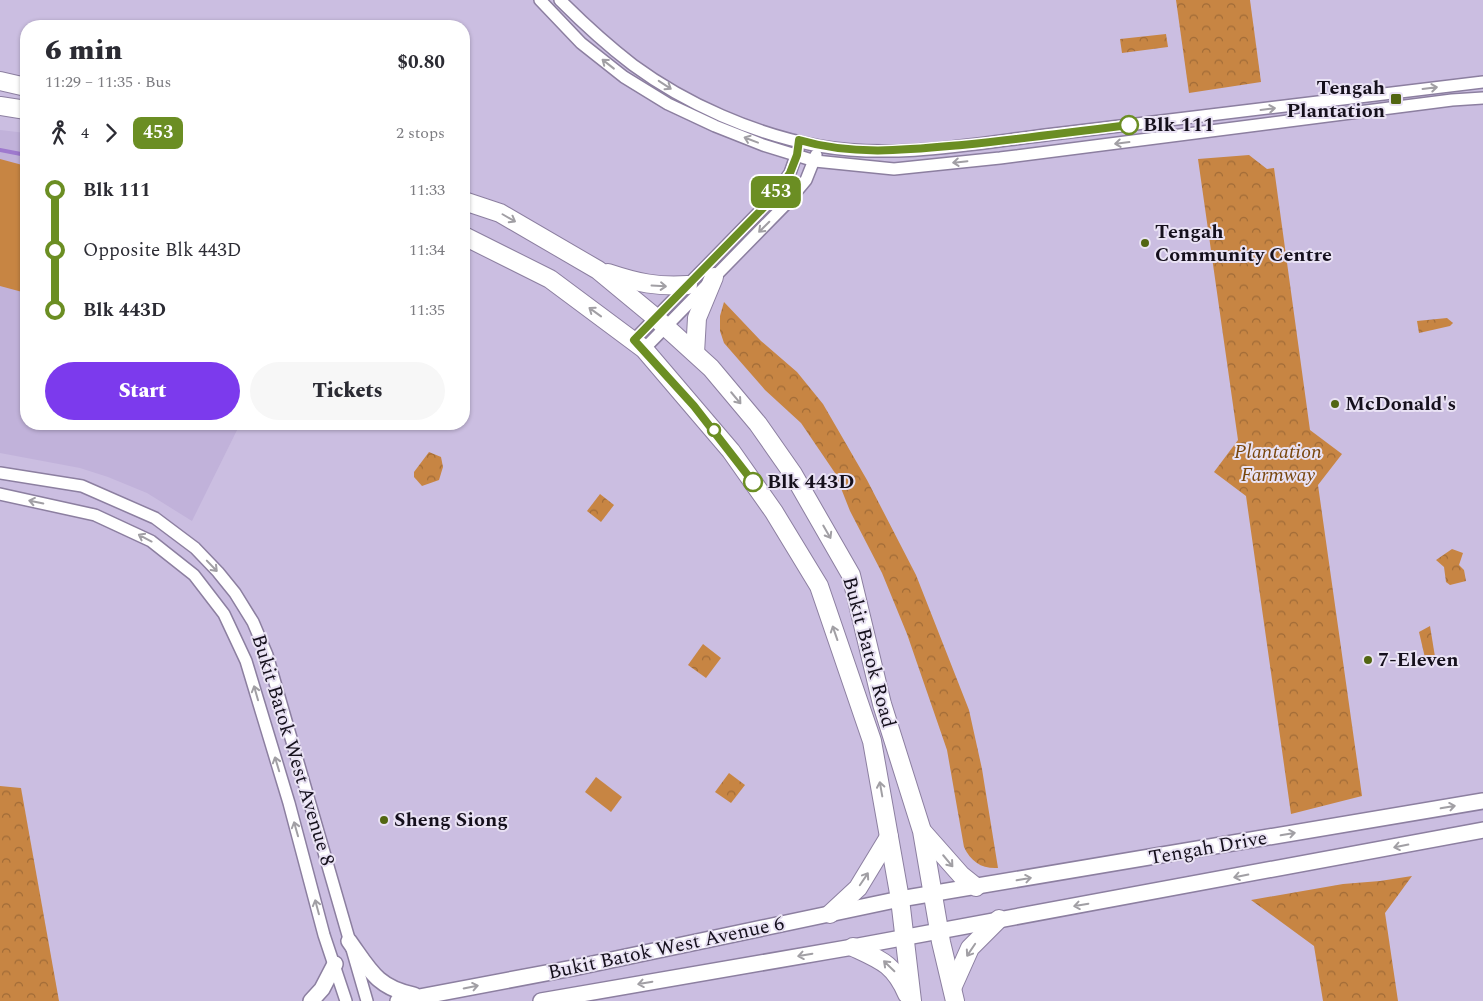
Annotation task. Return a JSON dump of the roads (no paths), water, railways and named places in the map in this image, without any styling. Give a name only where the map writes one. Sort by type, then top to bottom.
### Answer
[{"type":"main road","points":[[0,81],[20,86]]},
{"type":"main road","points":[[0,106],[20,109]]},
{"type":"main road","name":"Bukit Batok Road","points":[[470,203],[500,213],[598,270],[660,322],[711,368],[758,424],[793,474],[851,575],[882,704],[922,831],[939,930],[954,994]]},
{"type":"main road","name":"Bukit Batok Road","points":[[470,239],[550,279],[639,344],[731,451],[774,512],[819,586],[872,741],[900,899],[912,1001]]},
{"type":"main road","points":[[598,270],[640,284],[659,286],[688,285]]},
{"type":"main road","points":[[695,353],[697,318],[714,277]]},
{"type":"main road","points":[[922,831],[961,875],[976,887]]},
{"type":"main road","points":[[830,914],[858,888],[889,837]]},
{"type":"main road","points":[[954,994],[970,948],[999,920]]},
{"type":"main road","points":[[853,947],[884,960],[901,980],[912,1001]]},
{"type":"street","points":[[540,0],[581,43],[624,78],[668,104],[715,126],[815,161],[894,169],[1000,158],[1452,100],[1483,98]]},
{"type":"street","points":[[560,0],[593,32],[634,65],[676,92],[720,114],[767,132],[818,146],[881,152],[996,142],[1483,82]]},
{"type":"street","points":[[660,322],[688,285],[770,201],[790,173],[797,155],[799,140]]},
{"type":"street","points":[[996,142],[994,152],[1000,158]]},
{"type":"street","points":[[639,344],[660,322],[714,277],[786,204],[806,180],[815,161],[818,146]]},
{"type":"street","name":"Bukit Batok West Avenue 8","points":[[0,473],[82,486],[155,518],[195,548],[235,593],[253,622],[267,655],[367,1001]]},
{"type":"street","name":"Bukit Batok West Avenue 8","points":[[1,495],[95,515],[151,541],[194,575],[224,614],[246,661],[346,1001]]},
{"type":"street","name":"Tengah Drive","points":[[933,893],[1483,801]]},
{"type":"street","name":"Tengah Drive","points":[[939,930],[1483,830]]},
{"type":"street","name":"Bukit Batok West Avenue 6","points":[[398,1001],[578,967],[933,893]]},
{"type":"street","name":"Bukit Batok West Avenue 6","points":[[542,1001],[853,947],[939,930]]},
{"type":"street","points":[[349,941],[369,970],[382,983],[398,992],[423,996]]},
{"type":"street","points":[[311,1001],[322,989],[334,964]]},
{"type":"waterway","points":[[0,150],[20,154]]},
{"type":"place","name":"Tengah Plantation","points":[[1396,99]]},
{"type":"place","name":"Blk 111","points":[[1129,125]]},
{"type":"place","name":"Tengah Community Centre","points":[[1145,243]]},
{"type":"place","name":"McDonald's","points":[[1335,404]]},
{"type":"place","name":"Blk 443D","points":[[753,482]]},
{"type":"place","name":"7-Eleven","points":[[1368,660]]},
{"type":"place","name":"Sheng Siong","points":[[384,820]]},
{"type":"park label","name":"Plantation Farmway","points":[[1278,464]]}]
